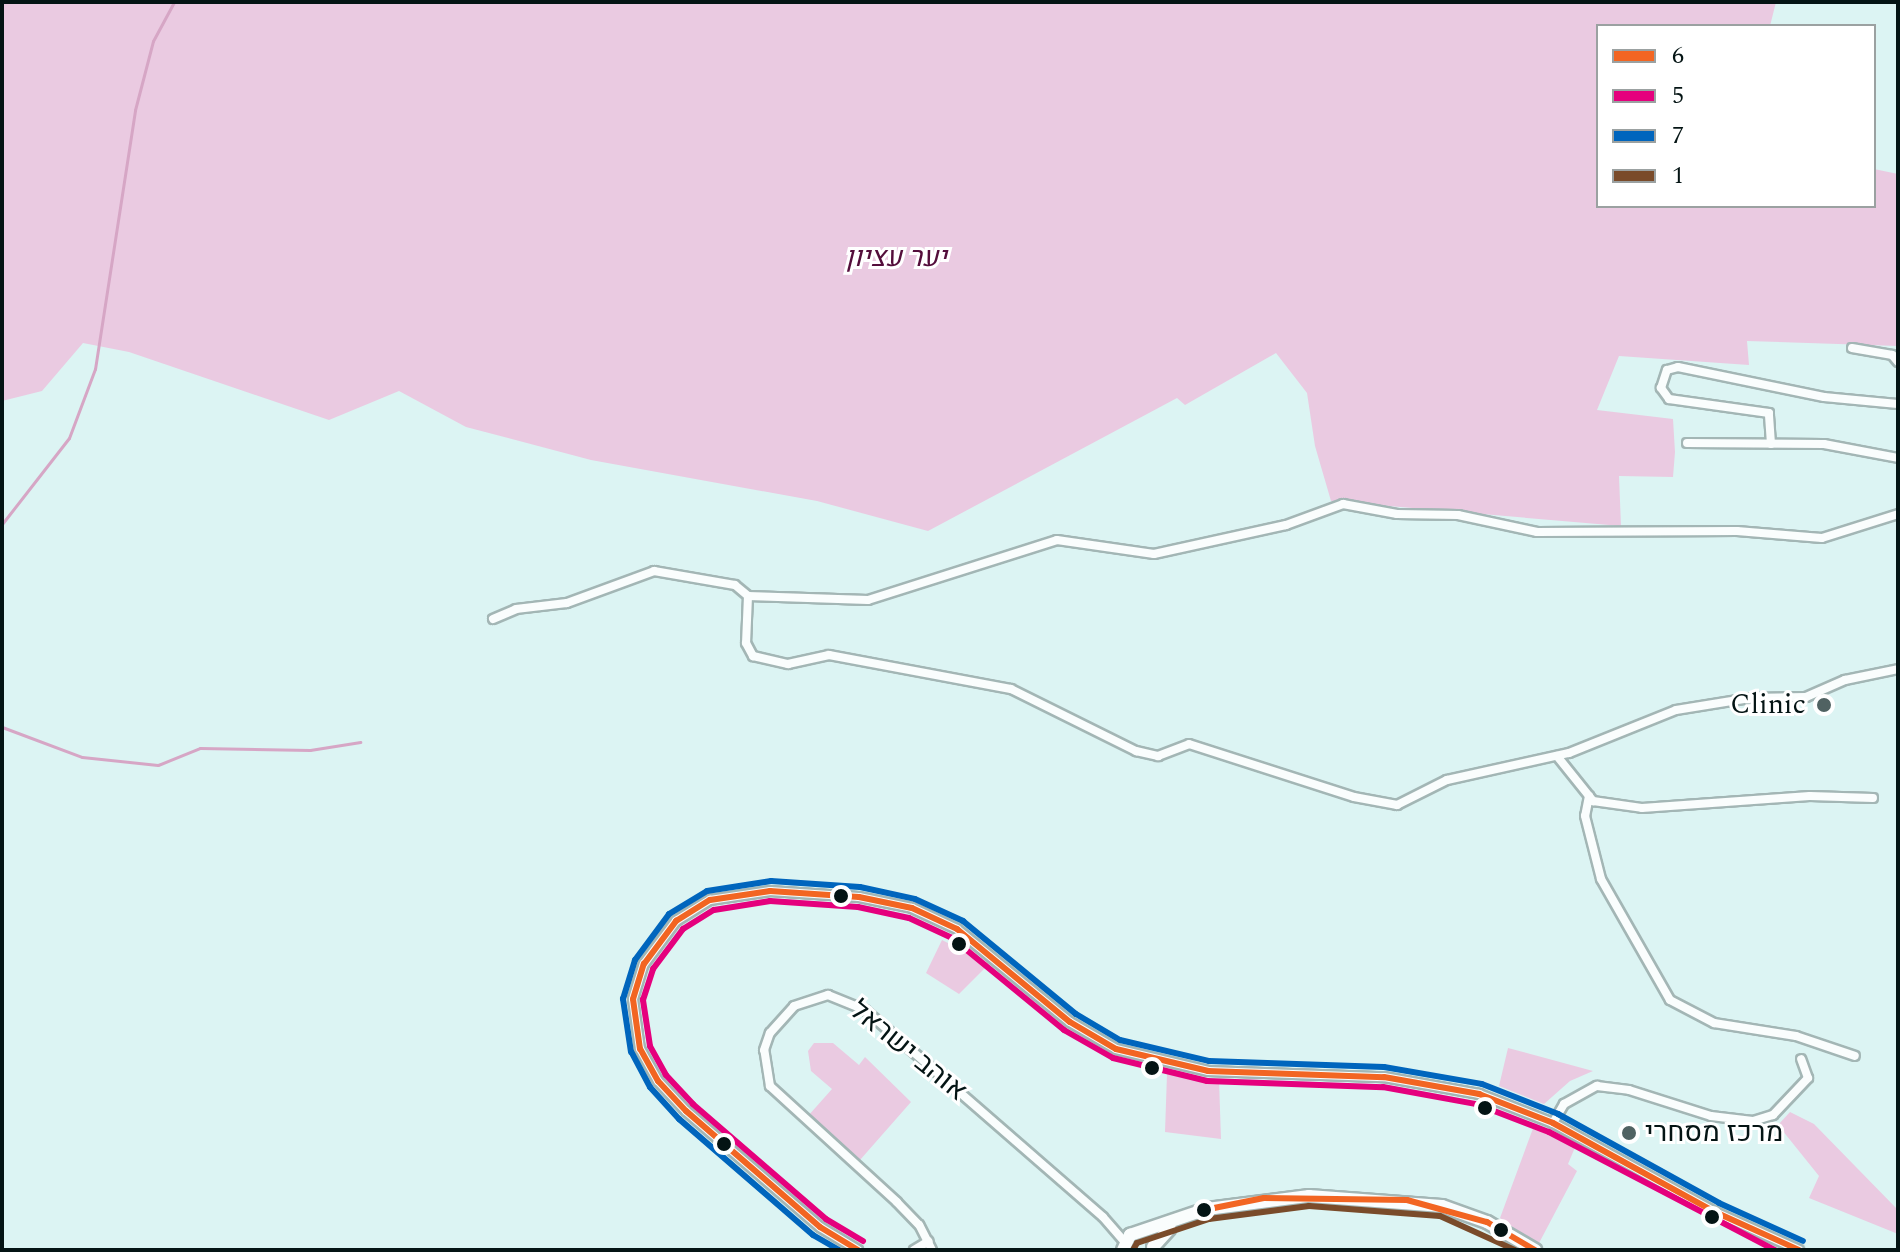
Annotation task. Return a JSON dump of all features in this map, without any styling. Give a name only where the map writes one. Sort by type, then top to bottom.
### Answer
[{"type":"street","points":[[1852,348],[1892,355],[1898,362]]},
{"type":"street","points":[[1771,444],[1769,413],[1669,399],[1661,388],[1667,370],[1678,367],[1824,397],[1898,404]]},
{"type":"street","points":[[1687,443],[1824,444],[1898,458]]},
{"type":"street","points":[[493,619],[516,609],[567,603],[654,571],[735,585],[748,596],[868,600],[1057,540],[1154,554],[1286,525],[1343,504],[1397,514],[1458,515],[1537,532],[1737,531],[1822,538],[1898,514]]},
{"type":"street","points":[[748,596],[746,643],[753,656],[788,664],[829,655],[1011,689],[1136,751],[1158,756],[1189,744],[1354,797],[1397,805],[1447,780],[1557,756],[1676,710],[1750,698],[1806,697],[1845,680],[1898,669]]},
{"type":"street","points":[[1557,756],[1589,796],[1642,808],[1810,796],[1873,798]]},
{"type":"street","points":[[1589,796],[1585,816],[1601,879],[1670,1000],[1714,1023],[1796,1036],[1855,1056]]},
{"type":"street","points":[[858,1250],[820,1227],[686,1111],[658,1081],[640,1049],[633,999],[644,964],[676,921],[710,900],[770,891],[900,904],[957,929],[1070,1022],[1136,1057],[1208,1071],[1420,1082],[1505,1102],[1553,1123],[1715,1212],[1799,1250]]},
{"type":"street","name":"אוהב ישראל","points":[[930,1245],[897,1202],[770,1086],[764,1050],[770,1033],[794,1006],[828,995],[865,1010],[1103,1217],[1128,1243]]},
{"type":"street","points":[[1553,1123],[1564,1104],[1581,1092],[1613,1086],[1711,1116],[1753,1121],[1773,1115],[1808,1078],[1801,1059]]},
{"type":"street","points":[[1128,1243],[1183,1219],[1264,1198],[1407,1200],[1487,1222],[1535,1250]]},
{"type":"street","points":[[1128,1243],[1153,1249],[1183,1219]]},
{"type":"street","points":[[914,1250],[930,1245]]},
{"type":"green space","name":"יער עציון","points":[[2,2],[1776,2],[1770,24],[1596,24],[1596,208],[1876,208],[1876,169],[1898,174],[1898,346],[1747,341],[1749,365],[1619,356],[1597,410],[1673,419],[1675,452],[1673,477],[1619,476],[1621,526],[1331,501],[1315,446],[1307,393],[1276,353],[1185,405],[1177,398],[928,531],[817,501],[591,460],[466,427],[399,391],[329,420],[129,352],[83,343],[42,391],[2,401]]},
{"type":"green space","points":[[942,940],[989,964],[959,994],[926,973]]},
{"type":"green space","points":[[814,1043],[833,1043],[859,1065],[865,1057],[911,1102],[860,1160],[808,1116],[832,1089],[811,1071],[808,1051]]},
{"type":"green space","points":[[1508,1048],[1593,1071],[1570,1081],[1544,1104],[1499,1086]]},
{"type":"green space","points":[[1167,1074],[1219,1080],[1221,1139],[1165,1132]]},
{"type":"green space","points":[[1790,1112],[1814,1124],[1898,1210],[1898,1234],[1809,1198],[1819,1176],[1778,1125]]},
{"type":"green space","points":[[1535,1123],[1576,1145],[1568,1164],[1577,1171],[1538,1245],[1500,1218]]},
{"type":"waterway","points":[[2,524],[69,438],[95,369],[135,110],[153,41],[174,2]]},
{"type":"waterway","points":[[2,727],[82,757],[158,765],[200,748],[310,750],[360,742]]},
{"type":"transit line","name":"7","points":[[839,1250],[813,1235],[679,1119],[650,1087],[631,1052],[623,999],[635,960],[669,914],[707,891],[771,881],[860,887],[915,899],[963,921],[1076,1014],[1120,1040],[1209,1061],[1384,1067],[1482,1084],[1558,1114],[1719,1203],[1803,1241]]},
{"type":"transit line","name":"6","points":[[858,1250],[820,1227],[686,1111],[658,1081],[640,1049],[633,999],[644,964],[676,921],[710,900],[770,891],[859,897],[912,908],[957,929],[1070,1022],[1116,1049],[1208,1071],[1384,1077],[1479,1094],[1553,1123],[1715,1212],[1799,1250]]},
{"type":"transit line","name":"5","points":[[863,1241],[826,1219],[693,1104],[666,1075],[650,1046],[643,1000],[653,969],[683,929],[714,910],[770,901],[858,907],[909,918],[952,938],[1064,1030],[1113,1058],[1207,1081],[1383,1087],[1476,1104],[1549,1132],[1775,1250]]},
{"type":"transit line","name":"6","points":[[1204,1210],[1264,1198],[1407,1200],[1487,1222],[1535,1250]]},
{"type":"transit line","name":"1","points":[[1133,1250],[1137,1243],[1209,1219],[1309,1206],[1440,1216],[1515,1250]]},
{"type":"place","name":"Clinic","points":[[1824,705]]},
{"type":"place","name":"מרכז מסחרי","points":[[1629,1133]]}]
